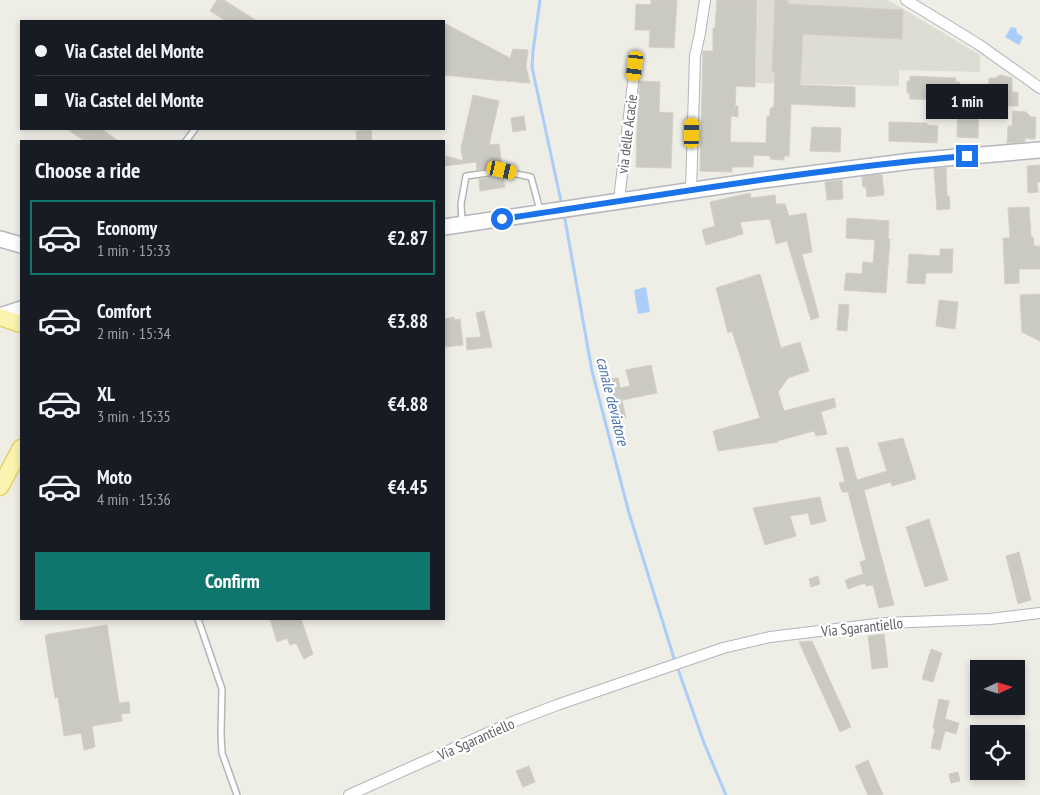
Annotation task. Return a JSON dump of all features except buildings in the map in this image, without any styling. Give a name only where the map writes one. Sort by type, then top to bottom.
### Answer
[{"type":"main road","points":[[445,227],[912,160],[1040,150]]},
{"type":"main road","points":[[0,239],[20,244]]},
{"type":"main road","points":[[0,317],[20,309]]},
{"type":"main road","points":[[0,317],[20,324]]},
{"type":"main road","points":[[0,487],[20,450]]},
{"type":"street","points":[[691,191],[695,56],[705,0]]},
{"type":"street","points":[[906,0],[978,44],[1040,88]]},
{"type":"street","name":"via delle Acacie","points":[[621,201],[620,191],[635,66]]},
{"type":"street","name":"Via Sgarantiello","points":[[349,795],[510,723],[661,668],[723,648],[770,637],[885,623],[990,619],[1040,613]]},
{"type":"lane","points":[[187,140],[195,130]]},
{"type":"lane","points":[[462,225],[460,204],[466,176],[502,170],[531,177],[556,211]]},
{"type":"lane","points":[[198,620],[222,689],[220,734],[222,753],[237,795]]},
{"type":"shaded area","points":[[758,0],[888,0],[980,55],[980,72],[899,70],[899,86],[756,83]]},
{"type":"water","points":[[1011,27],[1016,28],[1017,33],[1023,37],[1019,45],[1005,37]]},
{"type":"water","points":[[646,287],[650,312],[638,314],[634,290]]},
{"type":"waterway","name":"canale deviatore","points":[[540,0],[532,67],[562,206]]},
{"type":"waterway","name":"canale deviatore","points":[[564,214],[592,371],[629,513],[673,655],[704,743],[726,795]]},
{"type":"route","points":[[502,219],[762,180],[912,160],[967,156]]}]
